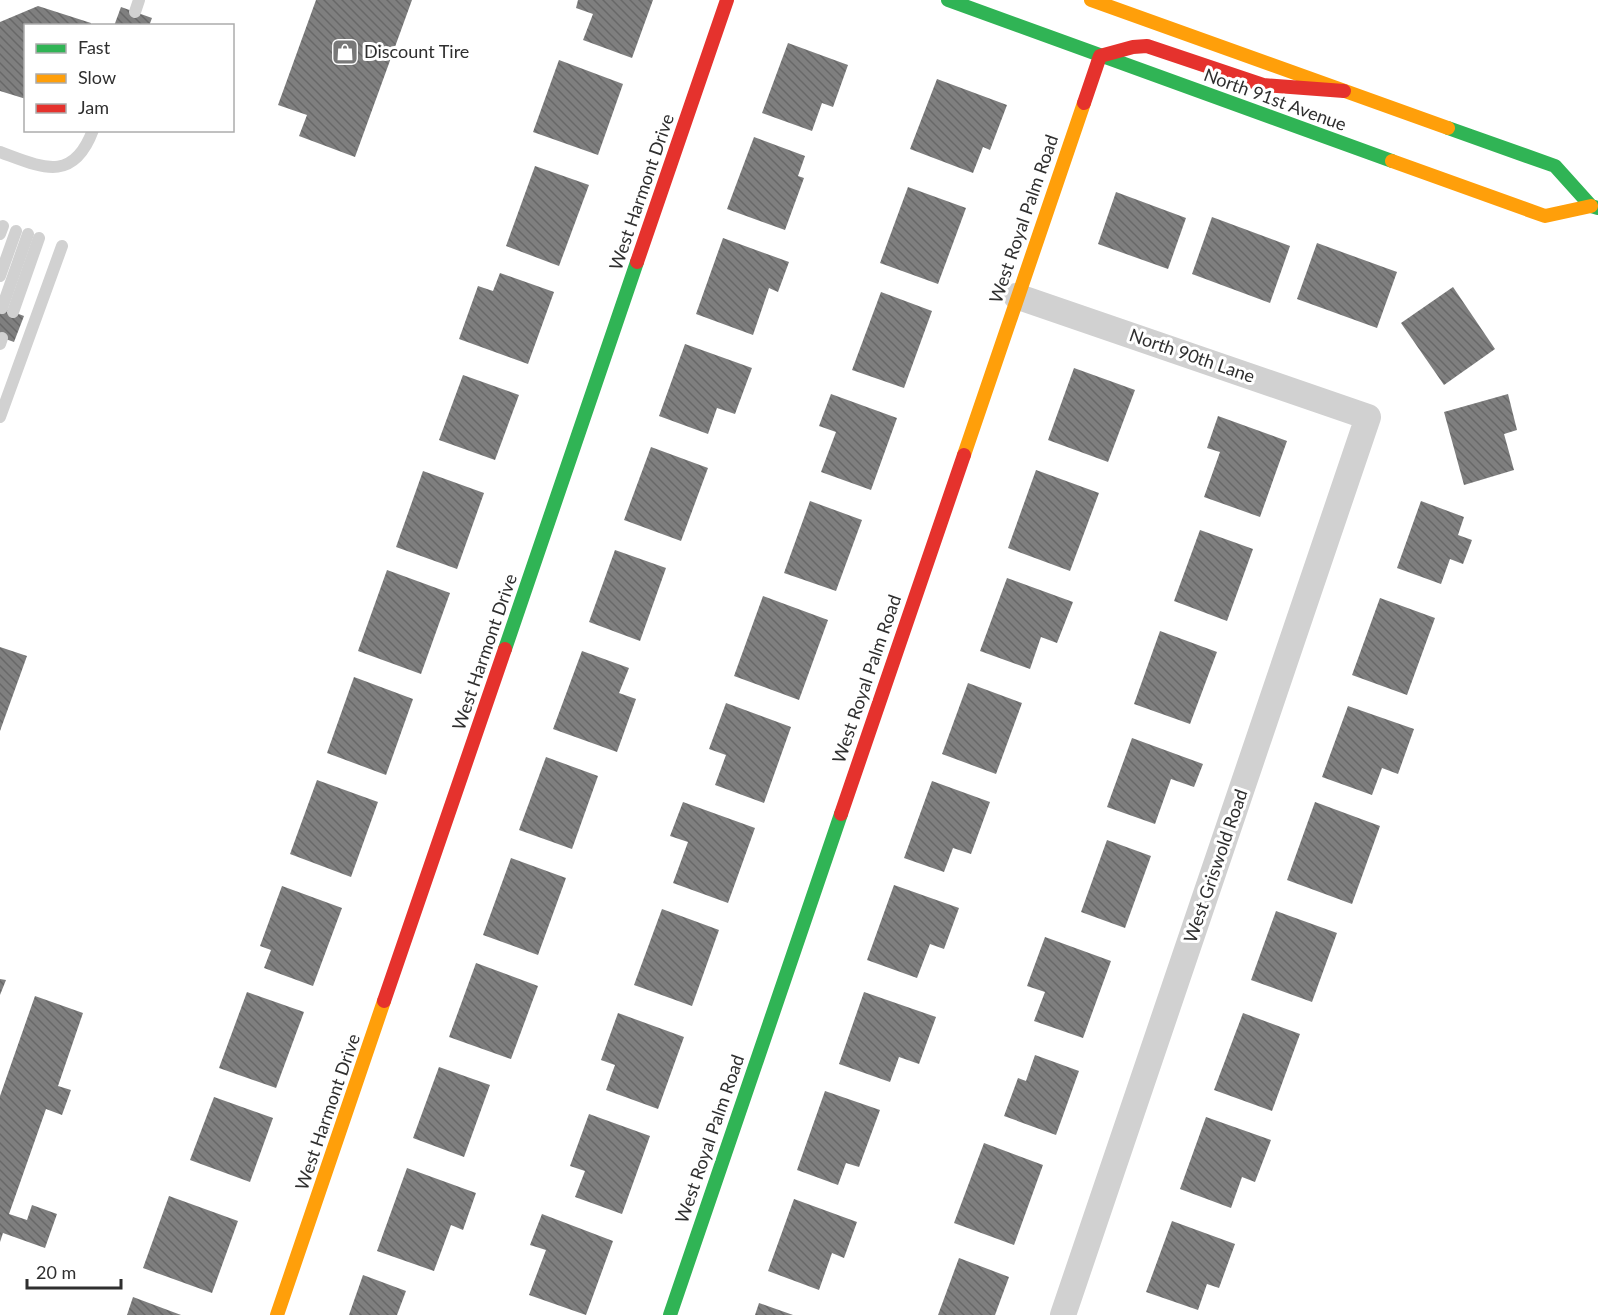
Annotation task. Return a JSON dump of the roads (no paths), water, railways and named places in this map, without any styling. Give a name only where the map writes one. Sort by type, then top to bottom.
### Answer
[{"type":"street","name":"West Harmont Drive","points":[[278,1315],[727,0]]},
{"type":"street","name":"North 91st Avenue","points":[[948,0],[1545,216],[1595,207]]},
{"type":"street","name":"North 91st Avenue","points":[[1091,0],[1555,166],[1595,207]]},
{"type":"street","points":[[1100,56],[1133,47],[1147,46],[1263,85],[1344,91]]},
{"type":"street","name":"West Royal Palm Road","points":[[670,1315],[1016,296],[1100,56]]},
{"type":"street","name":"North 90th Lane","points":[[1016,296],[1368,417]]},
{"type":"street","name":"West Griswold Road","points":[[1063,1315],[1368,417]]},
{"type":"lane","points":[[135,12],[139,0]]},
{"type":"lane","points":[[0,152],[42,167],[59,167],[76,159],[87,146],[92,132]]},
{"type":"lane","points":[[0,276],[28,234],[8,310]]},
{"type":"lane","points":[[0,417],[62,246]]},
{"type":"place","name":"Discount Tire","points":[[345,52]]}]
